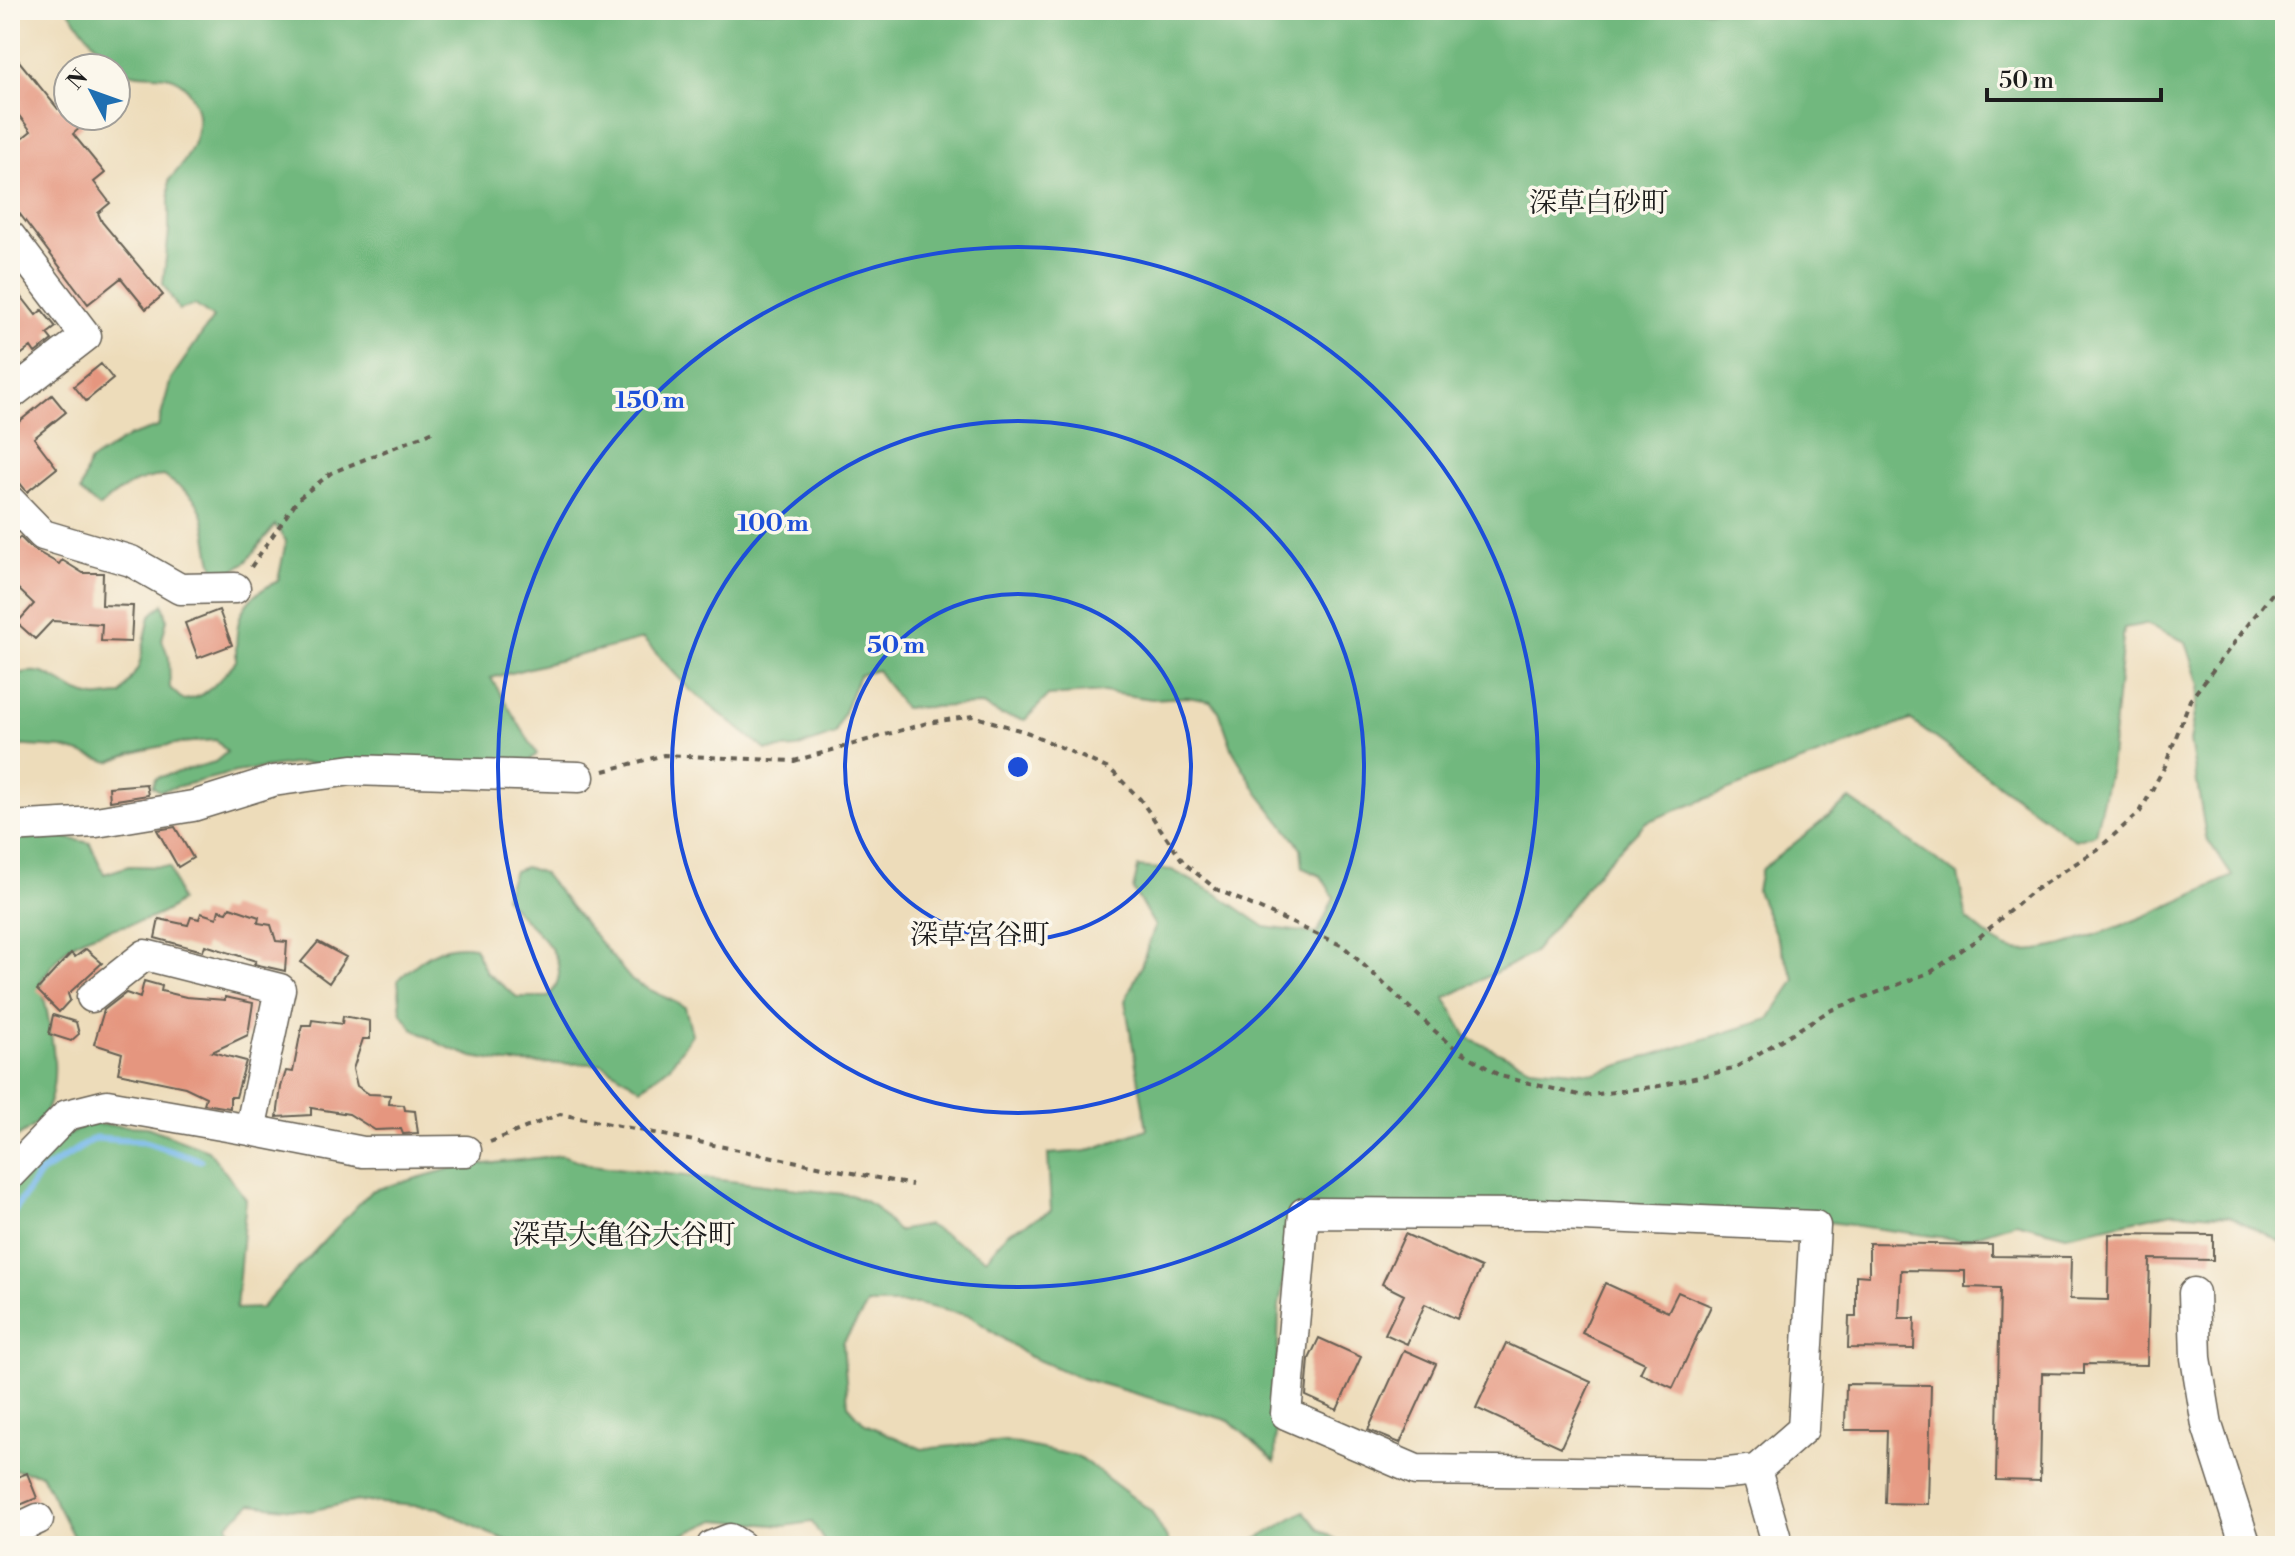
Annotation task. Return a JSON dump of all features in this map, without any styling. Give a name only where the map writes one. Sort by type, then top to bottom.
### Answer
[{"type":"street","points":[[10,236],[86,336],[10,395]]},
{"type":"street","points":[[10,501],[43,535],[131,561],[180,589],[235,588]]},
{"type":"street","points":[[10,827],[96,822],[193,806],[273,781],[352,770],[579,777]]},
{"type":"street","points":[[92,997],[145,955],[280,989],[250,1130]]},
{"type":"street","points":[[10,1174],[67,1115],[107,1105],[363,1152],[466,1151]]},
{"type":"street","points":[[1304,1213],[1537,1214],[1815,1226],[1803,1429],[1756,1470],[1719,1474],[1416,1470],[1286,1414],[1304,1213]]},
{"type":"street","points":[[2194,1293],[2196,1358],[2207,1425],[2246,1546]]},
{"type":"street","points":[[1756,1470],[1778,1546]]},
{"type":"street","points":[[10,1532],[38,1519]]},
{"type":"street","points":[[712,1546],[730,1539],[741,1546]]},
{"type":"path","points":[[235,588],[298,499],[331,473],[434,431]]},
{"type":"path","points":[[579,777],[664,755],[794,761],[927,723],[973,716],[1029,733],[1111,770],[1140,799],[1184,863],[1216,889],[1343,946],[1448,1043],[1500,1076],[1583,1096],[1659,1086],[1733,1069],[1829,1011],[1931,972],[1976,940],[2030,893],[2098,849],[2140,812],[2165,766],[2190,700],[2285,577]]},
{"type":"path","points":[[466,1151],[560,1114],[912,1185]]},
{"type":"green space","points":[[68,10],[2285,10],[2285,1244],[2230,1216],[2173,1212],[2066,1235],[2016,1222],[1962,1240],[1821,1221],[1296,1209],[1279,1306],[1275,1462],[1230,1421],[1081,1378],[1028,1356],[970,1316],[917,1304],[868,1304],[843,1343],[848,1405],[865,1424],[922,1449],[1005,1441],[1079,1457],[1151,1511],[1171,1546],[827,1546],[812,1522],[785,1526],[716,1520],[658,1546],[523,1546],[485,1532],[439,1508],[358,1501],[309,1511],[251,1504],[228,1524],[235,1546],[78,1546],[41,1474],[10,1469],[10,1191],[55,1142],[88,1124],[147,1127],[208,1150],[246,1199],[236,1309],[261,1308],[371,1191],[453,1168],[562,1155],[591,1165],[851,1195],[873,1205],[897,1231],[928,1225],[986,1259],[1007,1233],[1051,1211],[1048,1154],[1087,1151],[1147,1129],[1125,1001],[1155,926],[1133,890],[1138,867],[1172,870],[1217,894],[1265,927],[1317,934],[1334,897],[1321,876],[1303,868],[1301,848],[1258,793],[1233,751],[1219,711],[1210,701],[1187,697],[1152,699],[1104,692],[1048,696],[1025,720],[1001,715],[982,705],[904,708],[877,670],[859,675],[835,734],[796,748],[766,750],[689,689],[643,639],[491,678],[537,754],[516,773],[300,763],[236,772],[160,791],[152,786],[156,778],[215,762],[227,752],[216,740],[203,741],[148,749],[110,762],[63,748],[10,745],[10,677],[36,672],[55,678],[82,694],[98,697],[121,695],[139,666],[150,616],[163,604],[167,619],[162,640],[169,658],[170,688],[183,700],[207,692],[236,661],[239,622],[247,603],[278,581],[286,541],[275,525],[247,561],[219,580],[211,560],[204,519],[195,500],[164,476],[129,486],[99,507],[80,492],[89,462],[130,436],[158,427],[171,379],[213,318],[195,305],[179,310],[163,284],[169,231],[169,180],[185,160],[196,138],[198,115],[195,103],[187,89],[176,79],[132,73],[132,52],[102,52]],"holes":[[[2146,624],[2186,642],[2200,685],[2190,741],[2206,837],[2232,876],[2120,926],[2054,947],[2027,951],[2007,948],[1967,919],[1958,875],[1850,799],[1761,870],[1757,891],[1795,980],[1769,1019],[1595,1073],[1530,1067],[1467,1037],[1445,998],[1532,954],[1602,867],[1646,822],[1910,720],[2075,840],[2095,834],[2110,768],[2124,628]]]},
{"type":"green space","points":[[42,833],[90,843],[104,874],[129,866],[170,867],[180,901],[145,920],[80,940],[49,969],[41,981],[51,1033],[53,1088],[41,1119],[10,1142],[10,834]]},
{"type":"green space","points":[[525,867],[543,873],[632,981],[685,1007],[692,1034],[670,1066],[641,1088],[602,1064],[507,1063],[473,1057],[413,1029],[401,1012],[398,980],[433,953],[452,947],[474,947],[486,972],[517,997],[548,997],[557,982],[559,969],[555,955],[504,896],[514,871]]},
{"type":"green space","points":[[1304,1511],[1319,1529],[1347,1546],[1245,1546]]},
{"type":"building","points":[[10,50],[52,102],[52,132],[75,132],[73,134],[105,173],[94,182],[110,203],[98,213],[102,222],[163,295],[146,309],[121,278],[88,304],[10,201],[10,148],[31,131],[10,104]]},
{"type":"building","points":[[10,282],[36,315],[42,310],[56,327],[47,334],[52,340],[35,353],[31,347],[10,363]]},
{"type":"building","points":[[101,364],[113,379],[86,401],[74,386]]},
{"type":"building","points":[[52,395],[66,412],[34,438],[57,468],[27,492],[10,471],[10,429]]},
{"type":"building","points":[[20,537],[31,548],[59,564],[62,560],[83,573],[103,573],[102,605],[133,606],[131,642],[101,641],[102,624],[52,621],[35,639],[17,623],[34,604],[10,581],[10,548]]},
{"type":"building","points":[[219,610],[232,645],[198,658],[185,623]]},
{"type":"building","points":[[146,784],[148,795],[110,801],[109,787]]},
{"type":"building","points":[[175,827],[193,858],[178,867],[157,830]]},
{"type":"building","points":[[230,907],[259,917],[258,923],[271,925],[276,941],[287,942],[285,971],[254,964],[256,961],[205,945],[203,951],[155,938],[159,919],[188,925],[191,917],[199,919],[201,913],[217,918],[219,910],[227,912]]},
{"type":"building","points":[[318,942],[346,957],[329,983],[301,962]]},
{"type":"building","points":[[86,949],[102,963],[68,994],[70,1000],[59,1012],[37,990],[71,953],[75,957]]},
{"type":"building","points":[[144,981],[162,986],[161,991],[186,997],[225,1000],[225,997],[253,1003],[248,1035],[212,1052],[246,1061],[236,1097],[230,1097],[230,1108],[204,1104],[206,1097],[185,1087],[118,1073],[122,1053],[94,1044],[104,1010],[126,993],[140,998]]},
{"type":"building","points":[[53,1015],[76,1022],[79,1034],[71,1041],[49,1034]]},
{"type":"building","points":[[343,1016],[370,1021],[370,1039],[363,1039],[353,1069],[357,1086],[369,1094],[390,1095],[389,1104],[404,1105],[405,1110],[415,1111],[418,1133],[403,1134],[401,1129],[375,1130],[349,1114],[311,1108],[311,1115],[277,1117],[281,1087],[286,1071],[293,1072],[302,1025],[311,1025],[312,1020],[342,1024]]},
{"type":"building","points":[[1405,1234],[1481,1268],[1457,1319],[1425,1304],[1407,1344],[1385,1334],[1404,1295],[1382,1284]]},
{"type":"building","points":[[2109,1234],[2213,1235],[2213,1260],[2150,1259],[2147,1365],[2084,1364],[2084,1374],[2042,1373],[2040,1481],[1996,1480],[2000,1288],[1965,1287],[1965,1271],[1901,1270],[1899,1318],[1915,1318],[1914,1349],[1848,1348],[1849,1317],[1856,1317],[1856,1275],[1869,1276],[1869,1243],[1992,1245],[1992,1256],[2071,1257],[2070,1299],[2108,1300]]},
{"type":"building","points":[[1605,1283],[1668,1312],[1678,1292],[1711,1306],[1673,1388],[1640,1373],[1645,1363],[1582,1333]]},
{"type":"building","points":[[1319,1338],[1361,1357],[1337,1410],[1306,1396],[1309,1359]]},
{"type":"building","points":[[1506,1343],[1591,1382],[1561,1447],[1476,1408]]},
{"type":"building","points":[[1404,1350],[1436,1364],[1400,1443],[1368,1430]]},
{"type":"building","points":[[1846,1384],[1931,1385],[1928,1504],[1885,1503],[1887,1430],[1845,1430]]},
{"type":"building","points":[[27,1473],[37,1498],[20,1505],[17,1498],[10,1502],[10,1480]]},
{"type":"waterway","points":[[10,1217],[40,1173],[95,1138],[142,1141],[200,1160]]},
{"type":"district","name":"深草白砂町","points":[[1599,202]]},
{"type":"district","name":"深草宮谷町","points":[[980,934]]},
{"type":"district","name":"深草大亀谷大谷町","points":[[624,1234]]}]
